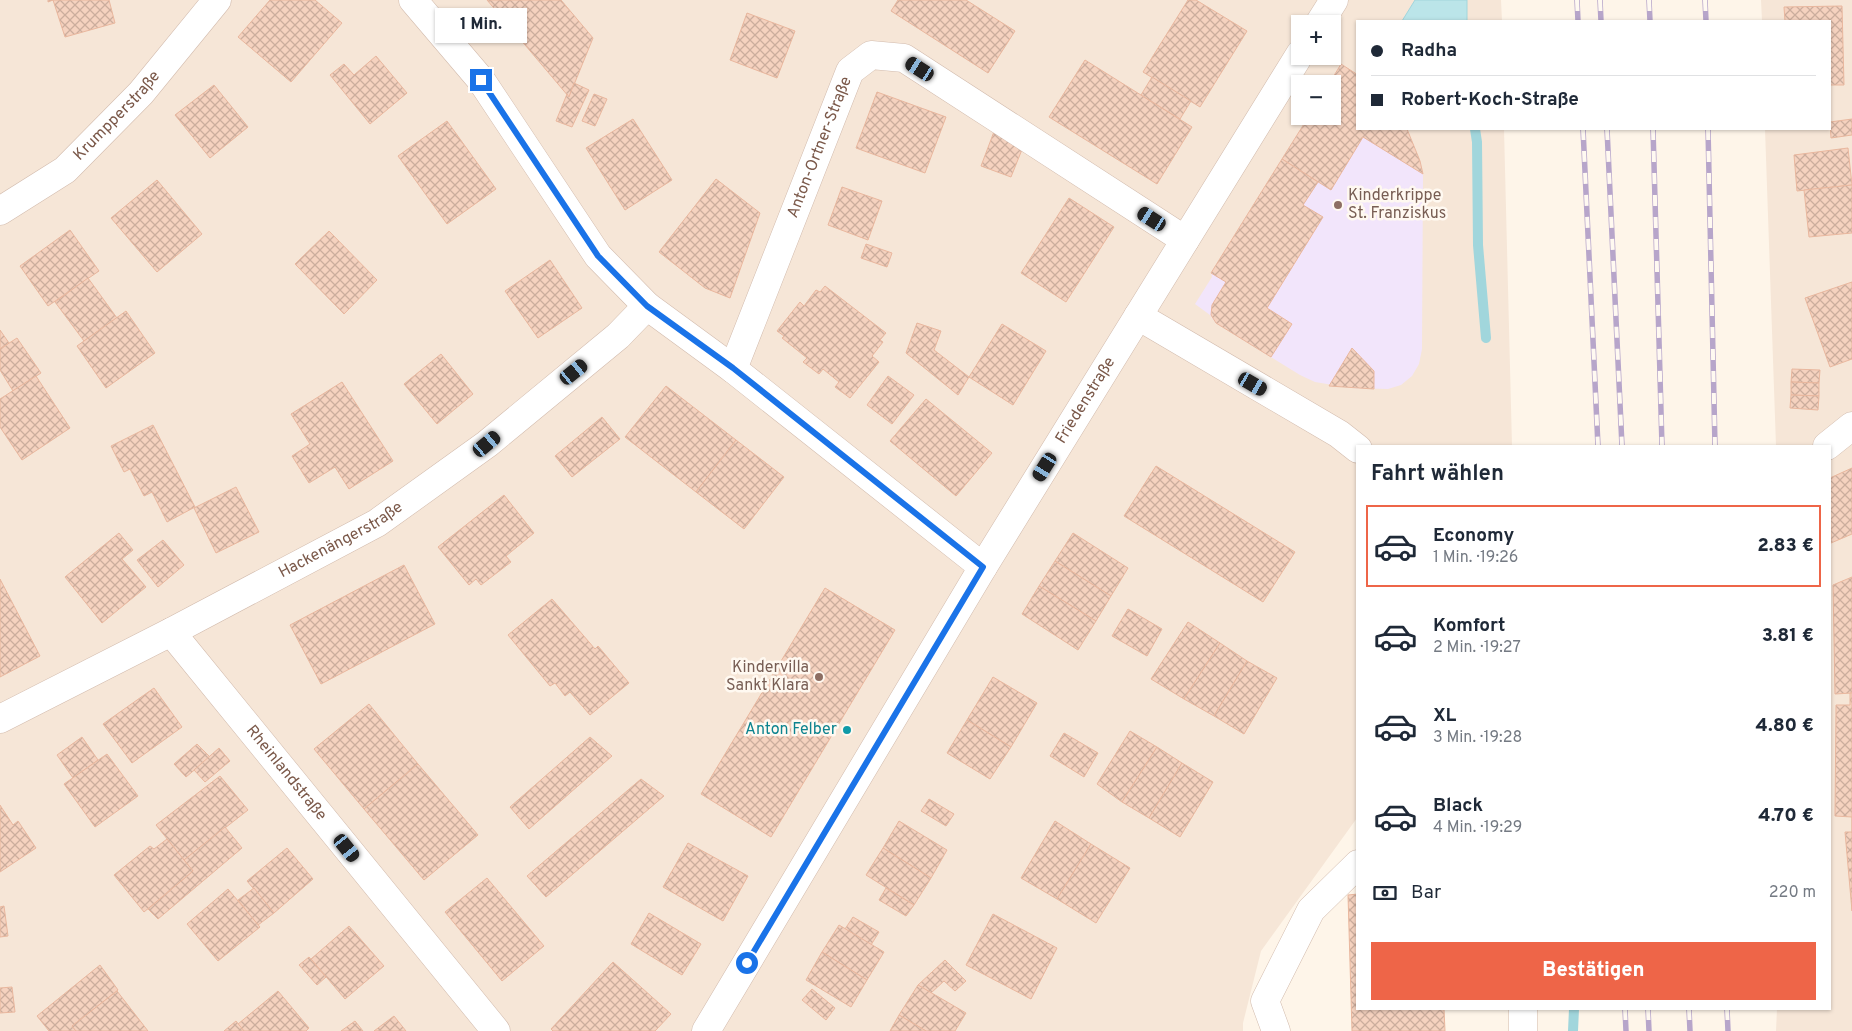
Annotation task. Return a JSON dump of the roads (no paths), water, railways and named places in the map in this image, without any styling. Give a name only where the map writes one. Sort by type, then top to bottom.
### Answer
[{"type":"street","name":"Krumpperstraße","points":[[0,211],[65,170],[141,93],[218,0]]},
{"type":"street","points":[[413,0],[481,80],[598,256],[647,306],[733,368],[983,567]]},
{"type":"street","name":"Anton-Ortner-Straße","points":[[733,368],[850,71],[871,55],[904,58],[1185,240]]},
{"type":"street","name":"Friedenstraße","points":[[706,1031],[983,567],[1293,65]]},
{"type":"street","name":"Hackenängerstraße","points":[[0,719],[171,632],[377,523],[487,444],[618,336],[647,306]]},
{"type":"street","points":[[1138,316],[1338,434],[1356,448]]},
{"type":"street","points":[[1828,445],[1852,426]]},
{"type":"street","name":"Rheinlandstraße","points":[[171,632],[496,1031]]},
{"type":"street","points":[[1276,1031],[1265,1001],[1311,910],[1356,866]]},
{"type":"street","points":[[1523,1010],[1523,1031]]},
{"type":"water","points":[[1415,0],[1467,0],[1467,20],[1403,20]]},
{"type":"waterway","points":[[1475,130],[1477,142],[1478,245],[1486,338]]},
{"type":"waterway","points":[[1573,1031],[1574,1010]]},
{"type":"railway","points":[[1577,0],[1578,20]]},
{"type":"railway","points":[[1600,0],[1601,20]]},
{"type":"railway","points":[[1649,0],[1650,20]]},
{"type":"railway","points":[[1705,0],[1706,20]]},
{"type":"railway","points":[[1583,130],[1598,445]]},
{"type":"railway","points":[[1607,130],[1622,445]]},
{"type":"railway","points":[[1653,130],[1662,445]]},
{"type":"railway","points":[[1708,130],[1715,445]]},
{"type":"railway","points":[[1625,1010],[1626,1031]]},
{"type":"railway","points":[[1648,1010],[1649,1031]]},
{"type":"railway","points":[[1689,1010],[1690,1031]]},
{"type":"railway","points":[[1727,1010],[1728,1031]]},
{"type":"place","name":"Kinderkrippe St. Franziskus","points":[[1338,205]]},
{"type":"place","name":"Kindervilla Sankt Klara","points":[[819,677]]},
{"type":"place","name":"Anton Felber","points":[[847,730]]}]
